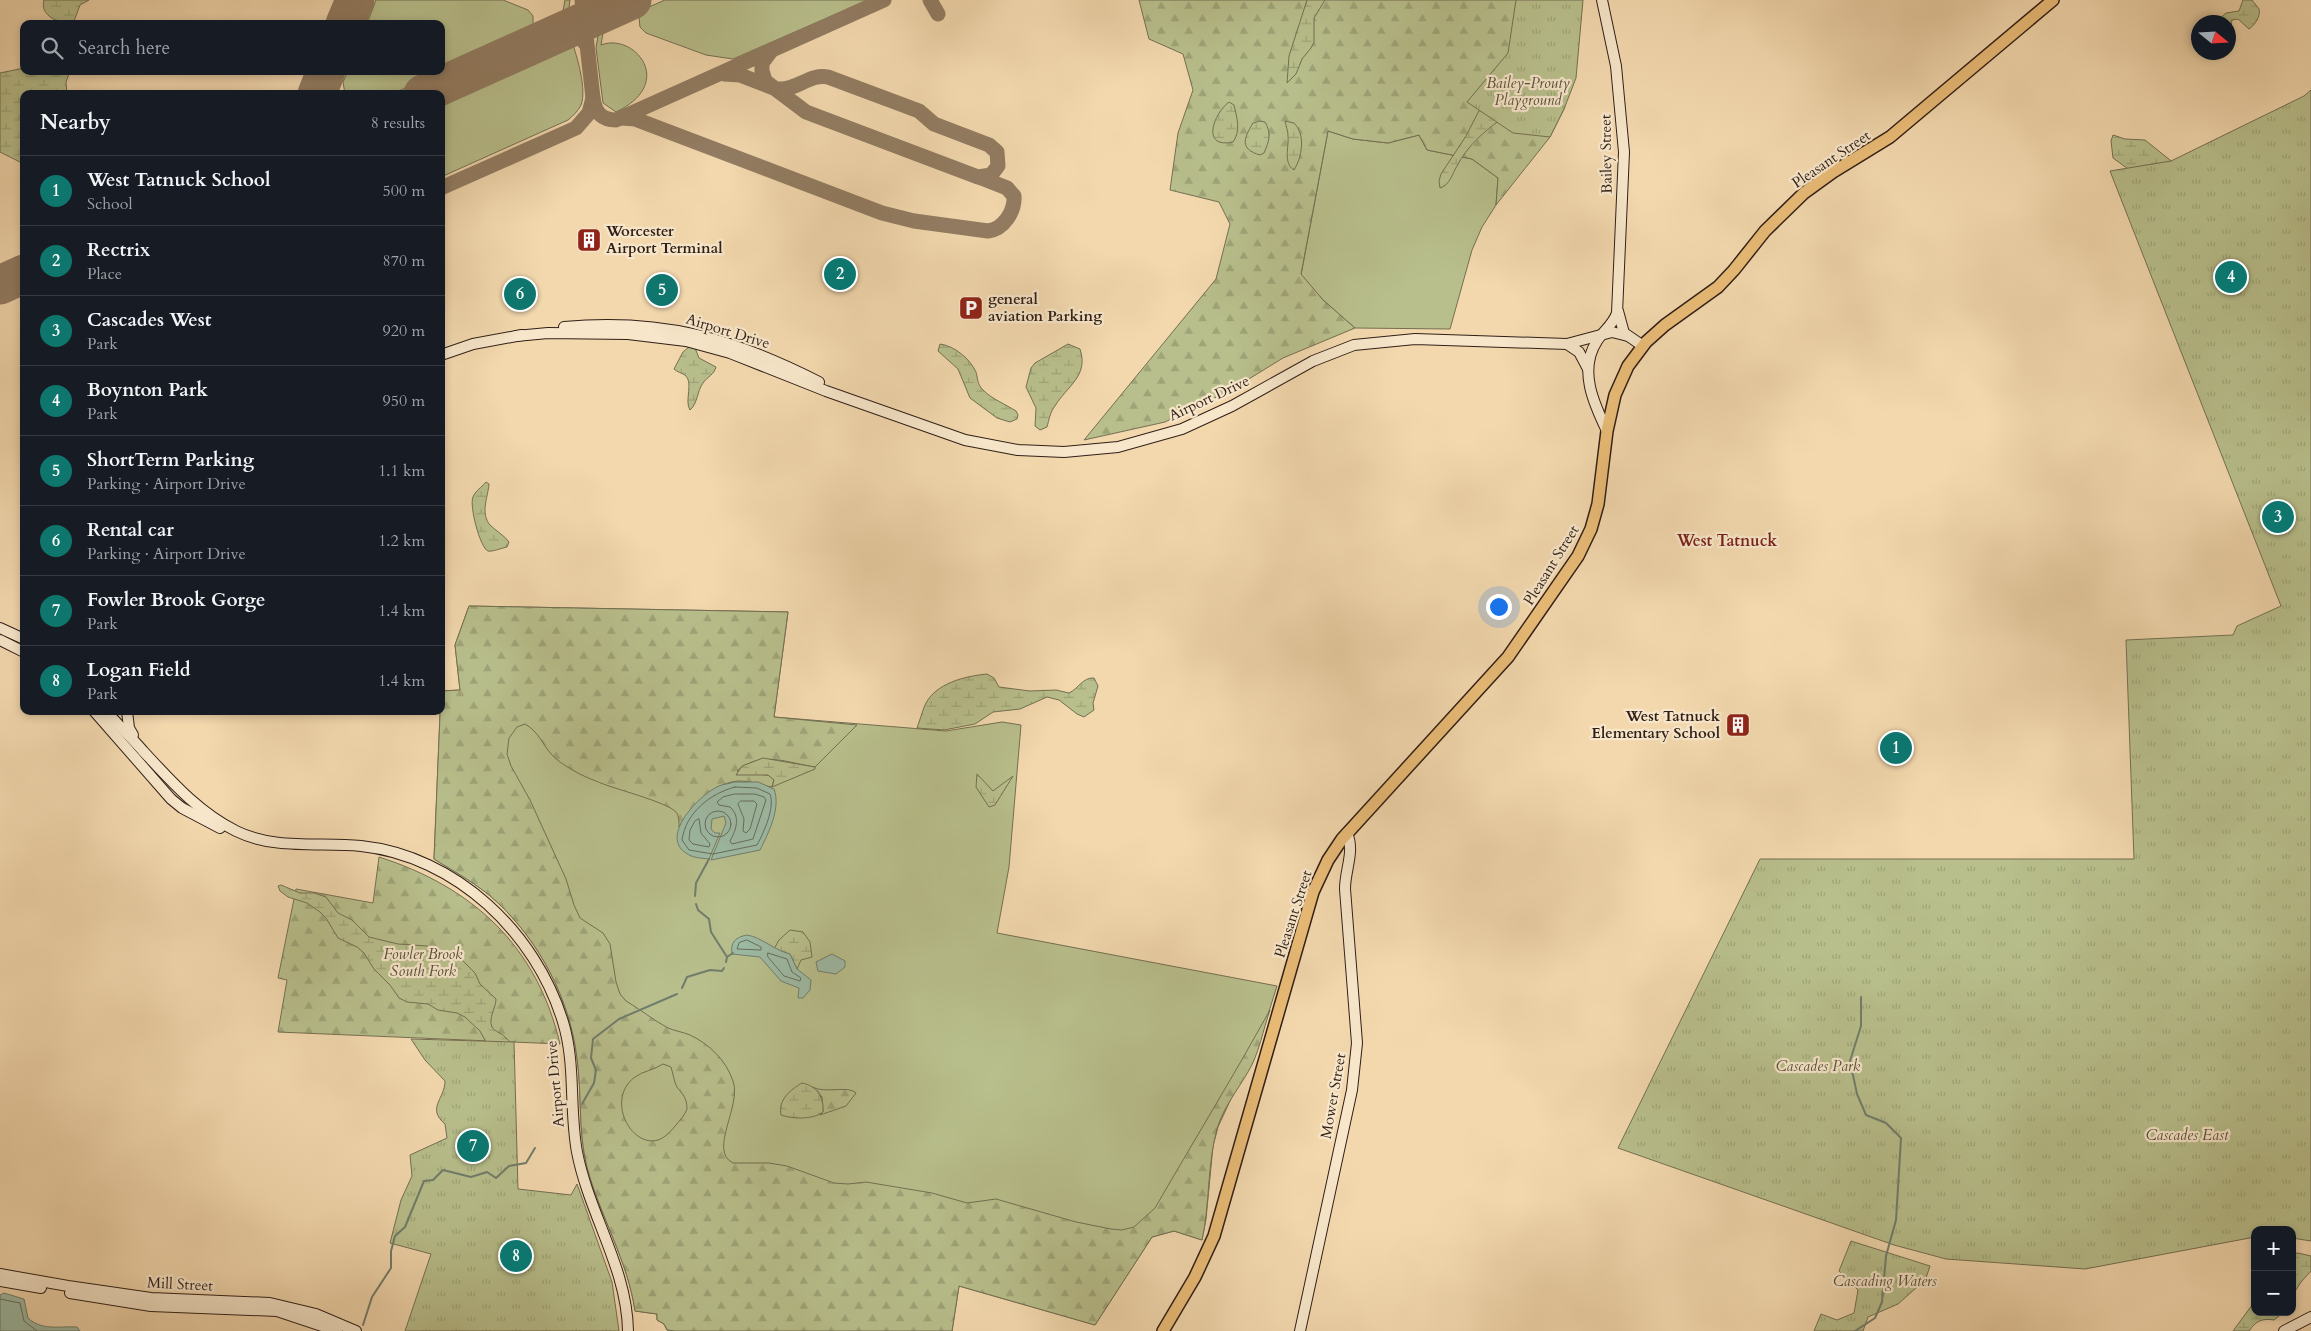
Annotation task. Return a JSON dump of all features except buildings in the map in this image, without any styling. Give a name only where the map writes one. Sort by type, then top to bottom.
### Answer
[{"type":"main road","name":"Bailey Street","points":[[1602,0],[1614,51],[1624,149],[1618,310],[1622,328],[1628,336]]},
{"type":"main road","name":"Pleasant Street","points":[[1163,1331],[1195,1277],[1214,1236],[1313,892],[1328,860],[1348,833],[1508,657],[1578,556],[1591,528],[1598,504],[1612,405],[1624,374],[1643,346],[1660,329],[1718,287],[1766,231],[1804,193],[1833,172],[1890,137],[2054,0]]},
{"type":"main road","name":"Bailey Street","points":[[1603,334],[1613,322],[1618,310]]},
{"type":"main road","name":"Airport Drive","points":[[445,354],[482,342],[516,336],[586,333],[646,334],[730,352],[826,391],[941,432],[991,446],[1033,451],[1064,452],[1137,444],[1196,424],[1313,361],[1354,345],[1415,338],[1567,344],[1615,332],[1628,336]]},
{"type":"main road","points":[[1588,369],[1596,342],[1603,334]]},
{"type":"main road","points":[[1628,336],[1643,346]]},
{"type":"main road","points":[[1567,344],[1579,352],[1588,369],[1592,396],[1607,431]]},
{"type":"main road","points":[[1592,396],[1600,403],[1612,405]]},
{"type":"main road","points":[[0,628],[20,637]]},
{"type":"main road","points":[[0,640],[20,650]]},
{"type":"main road","name":"Airport Drive","points":[[105,715],[171,799],[182,808],[209,823],[270,841],[377,848],[411,859],[445,875],[479,897],[507,922],[542,972],[563,1022],[569,1046],[575,1135],[579,1161],[585,1184],[622,1286],[628,1317],[628,1331]]},
{"type":"main road","name":"Airport Drive","points":[[106,715],[193,803],[240,833]]},
{"type":"main road","name":"Airport Drive","points":[[127,715],[129,728],[146,754]]},
{"type":"main road","name":"Mower Street","points":[[1300,1331],[1352,1090],[1356,1058],[1345,889],[1352,848],[1348,833]]},
{"type":"main road","name":"Mill Street","points":[[0,1274],[151,1306],[277,1311],[337,1331]]},
{"type":"main road","name":"Mill Street","points":[[0,1281],[31,1282],[150,1298],[270,1303],[316,1314],[356,1331]]},
{"type":"main road","points":[[2284,1331],[2311,1317]]},
{"type":"green space","points":[[44,0],[89,0],[80,5],[74,20],[55,20],[48,15],[43,6]]},
{"type":"green space","points":[[376,0],[503,0],[528,10],[533,16],[533,25],[563,11],[565,0],[570,0],[568,15],[445,70],[445,20],[368,20]]},
{"type":"green space","points":[[665,0],[868,0],[733,59],[706,55],[646,33],[640,27],[639,17],[603,33],[601,45],[614,43],[626,46],[636,53],[644,63],[647,75],[644,87],[634,100],[616,112],[603,103],[596,48],[599,29]]},
{"type":"green space","points":[[1139,0],[1550,0],[1573,79],[1564,109],[1550,137],[1496,205],[1498,178],[1472,159],[1427,150],[1419,135],[1388,143],[1353,139],[1328,131],[1301,274],[1323,300],[1355,328],[1283,358],[1231,390],[1165,422],[1084,440],[1216,279],[1230,224],[1219,202],[1170,190],[1178,133],[1193,90],[1183,54],[1149,39]]},
{"type":"green space","points":[[1307,0],[1325,0],[1314,18],[1314,42],[1302,59],[1296,74],[1287,83],[1289,56]]},
{"type":"green space","name":"Bailey-Prouty Playground","points":[[1516,0],[1583,0],[1576,78],[1564,109],[1550,137],[1513,133],[1467,102],[1508,53]]},
{"type":"green space","points":[[2243,0],[2252,0],[2259,9],[2255,23],[2249,29],[2236,19],[2236,15],[2224,15],[2239,11]]},
{"type":"green space","points":[[572,42],[581,73],[583,91],[581,105],[574,115],[568,120],[445,175],[445,99]]},
{"type":"green space","points":[[20,69],[20,75],[69,75],[66,82],[67,90],[20,90],[20,162],[0,152],[0,73]]},
{"type":"green space","points":[[346,75],[434,75],[401,90],[344,90],[343,82]]},
{"type":"green space","points":[[2311,90],[2311,1241],[2296,1239],[2296,1226],[2251,1226],[2251,1238],[2085,1269],[1946,1259],[1894,1245],[1618,1148],[1760,859],[2134,859],[2126,640],[2233,635],[2237,626],[2281,606],[2110,171],[2171,161],[2304,96]]},
{"type":"green space","points":[[1485,99],[1500,120],[1481,135],[1470,147],[1448,182],[1440,188],[1441,174],[1466,136]]},
{"type":"green space","points":[[1229,102],[1234,105],[1238,124],[1237,133],[1233,142],[1223,143],[1216,140],[1213,135],[1213,129],[1219,114]]},
{"type":"green space","points":[[1285,121],[1294,123],[1300,134],[1301,153],[1294,170],[1288,159],[1288,134]]},
{"type":"green space","points":[[1265,122],[1269,134],[1264,153],[1260,155],[1249,150],[1245,142],[1247,133],[1253,123]]},
{"type":"green space","points":[[1328,131],[1353,139],[1388,143],[1419,135],[1427,150],[1472,159],[1498,178],[1496,205],[1482,227],[1472,250],[1450,329],[1355,328],[1323,300],[1301,275]]},
{"type":"green space","points":[[2113,135],[2125,139],[2145,140],[2175,164],[2131,171],[2113,158],[2111,141]]},
{"type":"green space","points":[[940,344],[951,347],[966,358],[976,372],[981,388],[990,396],[1016,411],[1017,419],[1010,422],[997,418],[970,398],[958,369],[938,351]]},
{"type":"green space","points":[[1068,344],[1080,349],[1082,366],[1075,380],[1053,408],[1047,427],[1040,430],[1035,426],[1036,408],[1026,387],[1031,368],[1035,363]]},
{"type":"green space","points":[[690,346],[695,348],[699,358],[716,367],[714,372],[701,386],[695,404],[690,410],[688,406],[688,378],[674,369],[683,352]]},
{"type":"green space","points":[[486,482],[489,484],[485,515],[490,525],[509,542],[507,547],[490,551],[485,548],[476,526],[472,501],[474,495]]},
{"type":"green space","points":[[469,606],[788,612],[774,717],[946,731],[1002,722],[1021,725],[1009,867],[997,933],[1277,986],[1253,1062],[1235,1090],[1218,1127],[1213,1146],[1206,1219],[1202,1240],[1174,1231],[1152,1237],[1095,1325],[959,1286],[952,1331],[675,1331],[667,1330],[664,1324],[657,1320],[657,1314],[635,1311],[620,1256],[587,1167],[582,1140],[577,1058],[568,1015],[560,994],[550,973],[527,935],[512,918],[483,890],[434,859],[440,715],[445,715],[445,691],[460,690],[455,645]]},
{"type":"green space","points":[[469,606],[788,612],[774,717],[857,725],[815,767],[765,759],[746,765],[737,771],[772,776],[774,780],[772,787],[738,781],[720,786],[696,804],[679,827],[677,814],[670,808],[650,799],[591,779],[567,767],[552,755],[537,734],[525,724],[517,727],[509,738],[507,754],[511,766],[530,800],[566,879],[580,918],[603,933],[610,944],[616,982],[620,994],[626,1001],[662,1025],[690,1035],[704,1043],[716,1054],[730,1073],[735,1091],[724,1138],[726,1157],[733,1163],[769,1163],[787,1166],[834,1183],[866,1182],[932,1193],[967,1203],[996,1199],[1076,1222],[1122,1230],[1134,1227],[1155,1208],[1270,1010],[1252,1065],[1227,1107],[1217,1129],[1202,1240],[1174,1231],[1152,1237],[1095,1325],[959,1286],[952,1331],[675,1331],[667,1330],[664,1324],[657,1320],[657,1314],[635,1311],[620,1256],[587,1167],[582,1140],[577,1058],[568,1015],[560,994],[550,973],[527,935],[512,918],[483,890],[434,859],[440,715],[445,715],[445,691],[460,690],[455,645]],"holes":[[[663,1064],[671,1067],[676,1085],[687,1105],[687,1109],[681,1119],[666,1136],[658,1140],[648,1140],[639,1137],[625,1120],[622,1109],[622,1097],[626,1086],[638,1075]]]},
{"type":"green space","points":[[987,674],[994,678],[999,687],[1030,691],[1056,690],[1069,693],[1087,679],[1094,678],[1098,686],[1093,703],[1094,710],[1084,717],[1059,700],[1047,697],[1020,709],[993,712],[975,724],[944,730],[917,728],[925,705],[936,691],[961,679]]},
{"type":"green space","points":[[763,758],[815,767],[815,769],[772,787],[774,780],[768,775],[736,775],[742,766]]},
{"type":"green space","points":[[977,774],[993,791],[1013,776],[995,805],[989,807],[976,787]]},
{"type":"green space","name":"Fowler Brook South Fork","points":[[379,857],[413,870],[444,885],[472,904],[496,925],[517,950],[535,978],[549,1009],[560,1044],[278,1032],[287,980],[278,978],[296,889],[373,903]]},
{"type":"green space","points":[[281,885],[300,893],[314,893],[326,897],[338,913],[352,920],[369,937],[398,944],[427,946],[440,953],[460,958],[475,973],[480,984],[496,999],[491,1024],[493,1028],[508,1040],[513,1048],[514,1060],[512,1070],[488,1046],[480,1031],[465,1017],[457,1013],[438,1010],[428,1004],[407,1002],[399,998],[390,985],[374,969],[364,953],[357,947],[338,938],[326,918],[320,912],[307,903],[288,897],[280,891],[278,886]]},
{"type":"green space","points":[[790,930],[803,932],[810,942],[812,957],[801,960],[797,969],[790,954],[774,949],[779,940]]},
{"type":"green space","points":[[411,1039],[514,1042],[518,1189],[571,1195],[577,1184],[612,1282],[619,1331],[405,1331],[431,1254],[390,1243],[401,1200],[412,1176],[410,1155],[447,1138],[445,1124],[437,1113],[445,1081],[425,1060]]},
{"type":"green space","points":[[802,1083],[816,1090],[821,1097],[823,1112],[819,1115],[802,1118],[781,1115],[783,1100],[789,1092]]},
{"type":"green space","points":[[812,1087],[824,1090],[848,1090],[856,1093],[846,1106],[820,1115],[823,1112],[822,1097]]},
{"type":"green space","name":"Cascading Waters","points":[[1851,1241],[1930,1266],[1925,1281],[1898,1304],[1868,1317],[1863,1331],[1814,1331],[1821,1314],[1837,1320],[1854,1313],[1858,1290],[1839,1271]]},
{"type":"green space","points":[[2296,1253],[2311,1256],[2311,1271],[2296,1290],[2296,1271]]},
{"type":"green space","points":[[2251,1306],[2251,1316],[2279,1316],[2274,1320],[2266,1319],[2260,1321],[2249,1331],[2233,1331]]},
{"type":"water","points":[[734,782],[758,782],[774,789],[776,796],[775,812],[760,850],[711,860],[726,823],[724,816],[712,819],[711,829],[715,833],[720,833],[709,859],[688,855],[679,846],[677,836],[685,816],[711,790]]},
{"type":"water","points":[[747,935],[790,954],[797,969],[811,980],[810,990],[803,998],[798,998],[799,988],[781,981],[760,957],[732,954],[733,943],[740,937]]},
{"type":"water","points":[[832,954],[845,961],[845,967],[836,974],[818,971],[816,962]]},
{"type":"water","points":[[4,1293],[24,1299],[28,1318],[39,1325],[77,1327],[80,1331],[0,1331],[0,1295]]},
{"type":"waterway","points":[[695,896],[696,883],[709,859]]},
{"type":"waterway","points":[[696,904],[698,910],[709,919],[711,932],[727,957]]},
{"type":"waterway","points":[[726,962],[727,957],[733,953]]},
{"type":"waterway","points":[[682,988],[687,977],[710,970],[722,971],[724,968]]},
{"type":"waterway","points":[[582,1104],[594,1083],[596,1070],[591,1058],[593,1039],[619,1019],[677,994]]},
{"type":"waterway","points":[[1855,1331],[1875,1318],[1882,1302],[1886,1256],[1896,1220],[1901,1138],[1886,1123],[1866,1115],[1857,1094],[1850,1061],[1861,1026],[1861,997]]},
{"type":"waterway","points":[[363,1325],[372,1297],[391,1268],[391,1251],[395,1236],[405,1227],[424,1181],[433,1180],[443,1170],[471,1177],[487,1172],[496,1178],[509,1166],[526,1163],[535,1148]]},
{"type":"taxiway","points":[[582,0],[593,98]]},
{"type":"taxiway","points":[[445,186],[576,128],[589,113],[593,98],[597,111],[603,117],[616,120],[884,0]]},
{"type":"taxiway","points":[[930,0],[938,14]]},
{"type":"taxiway","points":[[561,31],[577,34],[586,44]]},
{"type":"taxiway","points":[[771,51],[762,63],[765,81],[806,112],[978,177],[991,175],[998,166],[997,152],[989,145],[934,124],[919,111],[828,77],[815,77],[785,89],[778,89]]},
{"type":"taxiway","points":[[724,74],[740,75],[771,87]]},
{"type":"taxiway","points":[[622,118],[635,119],[882,213],[914,221],[988,231],[994,230],[1004,223],[1013,208],[1014,196],[1007,188],[979,177]]},
{"type":"taxiway","points":[[16,277],[20,278]]},
{"type":"runway","points":[[347,20],[355,0]]},
{"type":"runway","points":[[432,90],[632,0]]},
{"type":"runway","points":[[319,90],[324,75]]},
{"type":"runway","points":[[0,285],[20,276]]},
{"type":"place","name":"Worcester Airport Terminal","points":[[589,240]]},
{"type":"place","name":"Rectrix","points":[[840,274]]},
{"type":"place","name":"Boynton Park","points":[[2231,277]]},
{"type":"place","name":"ShortTerm Parking","points":[[662,290]]},
{"type":"place","name":"Rental car","points":[[520,294]]},
{"type":"place","name":"general aviation Parking","points":[[971,308]]},
{"type":"place","name":"Cascades West","points":[[2278,517]]},
{"type":"place","name":"West Tatnuck Elementary School","points":[[1738,725]]},
{"type":"place","name":"West Tatnuck School","points":[[1896,748]]},
{"type":"place","name":"Fowler Brook Gorge","points":[[473,1146]]},
{"type":"place","name":"Logan Field","points":[[516,1256]]},
{"type":"district","name":"West Tatnuck","points":[[1727,540]]},
{"type":"park label","name":"Cascades Park","points":[[1818,1066]]},
{"type":"park label","name":"Cascades East","points":[[2187,1135]]}]
